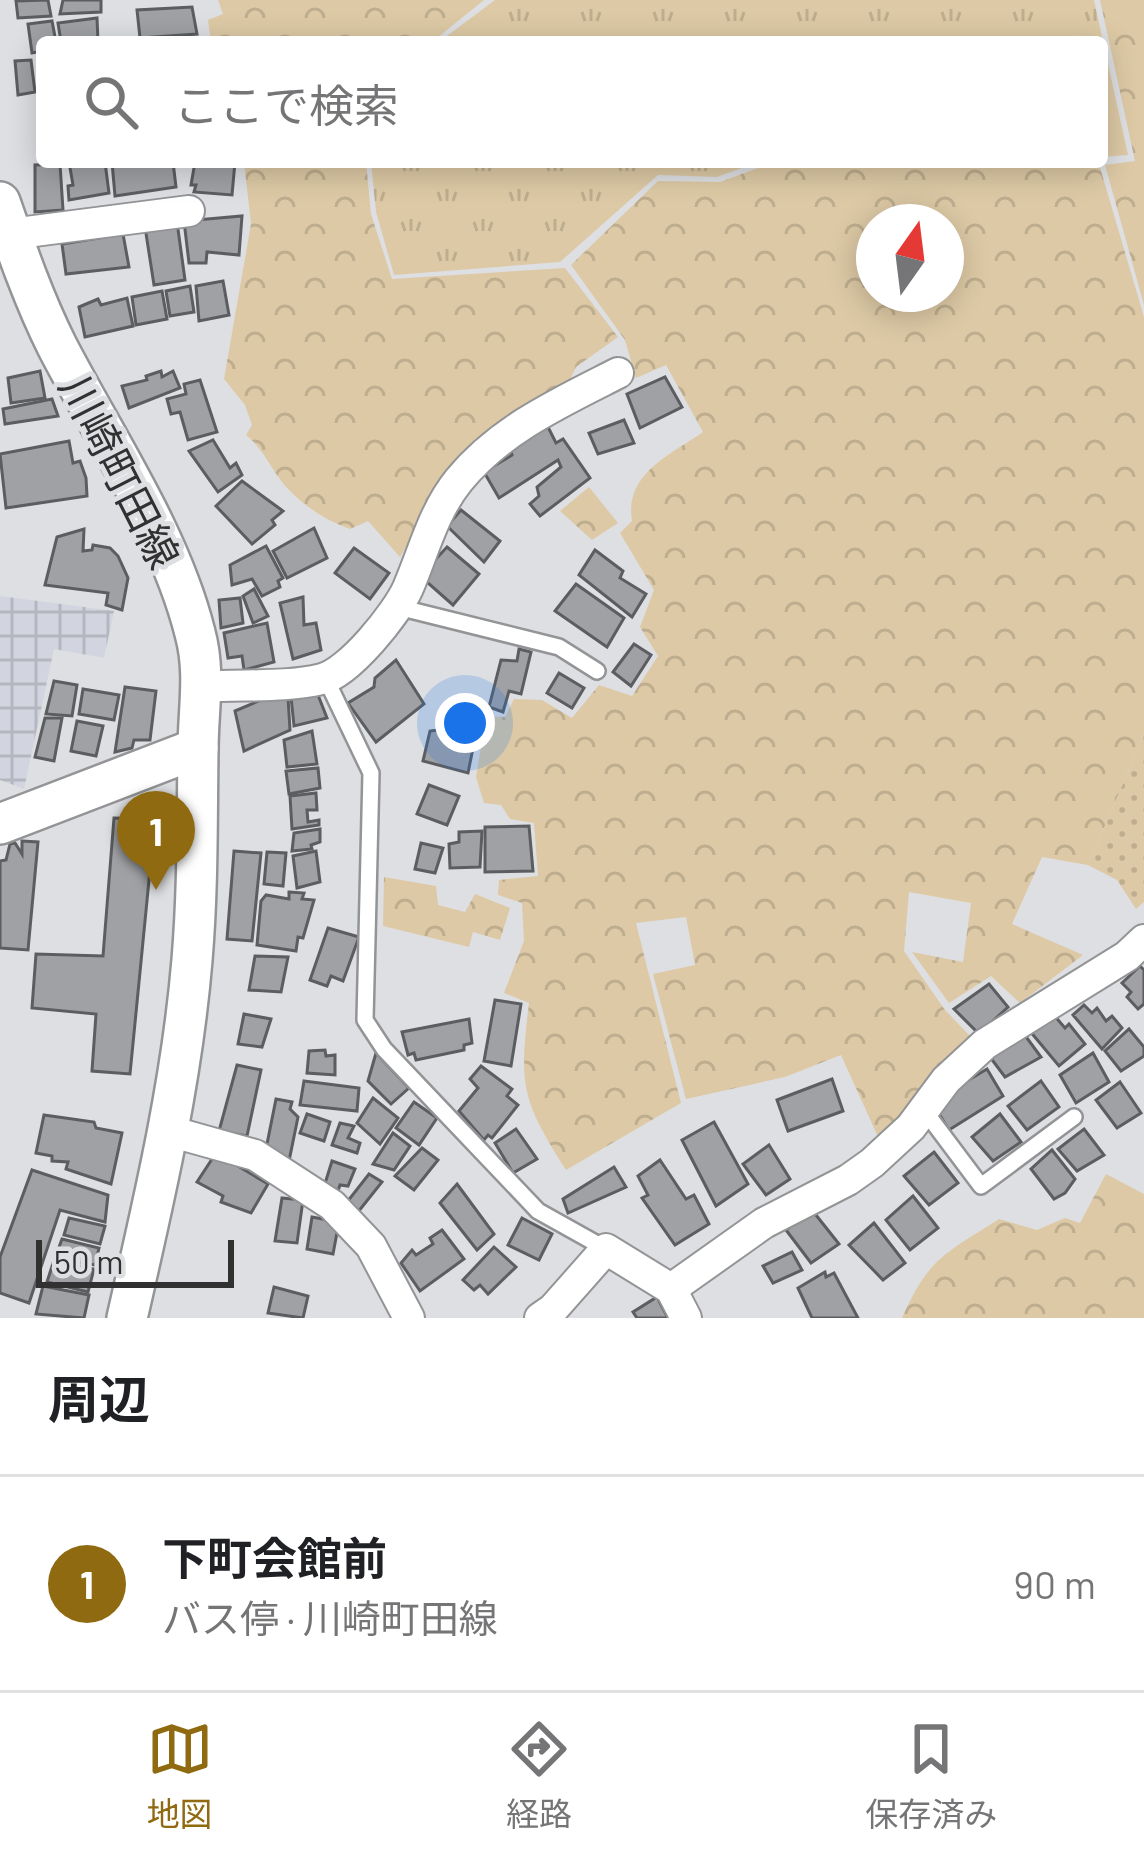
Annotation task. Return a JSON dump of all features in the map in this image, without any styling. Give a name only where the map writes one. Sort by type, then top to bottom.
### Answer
[{"type":"main road","name":"川崎町田線","points":[[6,218],[56,343],[172,568],[196,633],[202,687],[192,964],[170,1131],[127,1318]]},
{"type":"main road","points":[[0,824],[198,748]]},
{"type":"street","points":[[6,218],[189,211]]},
{"type":"street","points":[[202,687],[326,679],[387,626],[430,529],[457,483],[479,459],[540,412],[618,373]]},
{"type":"street","points":[[671,1289],[764,1223],[848,1180],[911,1127],[946,1080],[985,1044],[1127,956],[1144,940]]},
{"type":"street","points":[[170,1131],[255,1155],[332,1205],[371,1246],[409,1318]]},
{"type":"street","points":[[540,1318],[606,1250],[671,1289],[686,1318]]},
{"type":"lane","points":[[398,607],[559,647],[598,671]]},
{"type":"lane","points":[[326,679],[371,773],[365,1020],[384,1049],[538,1211],[606,1250]]},
{"type":"lane","points":[[924,1110],[981,1186],[1074,1118]]},
{"type":"shaded area","points":[[0,596],[114,611],[104,658],[54,649],[24,789],[0,780]]},
{"type":"green space","points":[[218,0],[484,0],[439,36],[210,36],[208,20],[223,14]]},
{"type":"green space","points":[[495,0],[1094,0],[1102,36],[447,36]]},
{"type":"green space","points":[[1100,0],[1144,0],[1144,305],[1106,168],[1135,161]]},
{"type":"green space","points":[[1108,64],[1128,155],[1108,157]]},
{"type":"green space","points":[[245,168],[367,168],[371,214],[392,279],[565,268],[618,337],[576,367],[567,386],[444,481],[400,557],[368,521],[350,529],[303,503],[246,435],[252,425],[245,405],[224,379],[251,224]]},
{"type":"green space","points":[[372,168],[742,168],[717,177],[658,175],[560,262],[394,275],[376,212]]},
{"type":"green space","points":[[758,168],[1100,168],[1144,317],[1144,734],[1088,865],[1042,857],[1012,924],[1083,955],[1020,1003],[991,976],[949,1003],[912,952],[963,962],[971,903],[909,892],[904,951],[945,1010],[972,1038],[905,1118],[879,1139],[841,1055],[785,1077],[686,1099],[653,974],[695,965],[686,917],[636,923],[681,1103],[566,1170],[532,1108],[524,1074],[529,1003],[504,993],[524,941],[522,903],[498,895],[499,880],[538,876],[534,823],[510,819],[501,805],[484,803],[476,777],[486,716],[505,717],[514,699],[542,700],[572,718],[599,685],[632,696],[658,656],[640,627],[654,590],[620,533],[632,521],[631,505],[642,478],[703,432],[666,365],[636,378],[625,340],[571,265],[658,181],[720,182]]},
{"type":"green space","points":[[589,487],[618,523],[592,540],[560,511]]},
{"type":"green space","points":[[1144,734],[1144,902],[1136,909],[1117,880],[1088,865]]},
{"type":"green space","points":[[384,877],[436,886],[438,905],[465,912],[475,894],[510,908],[500,940],[473,932],[469,947],[383,926]]},
{"type":"green space","points":[[1106,1174],[1144,1194],[1144,1318],[902,1318],[930,1269],[952,1250],[999,1219],[1037,1230],[1065,1218],[1080,1223]]},
{"type":"building","points":[[48,0],[51,16],[18,18],[16,1]]},
{"type":"building","points":[[63,0],[101,0],[101,12],[60,14]]},
{"type":"building","points":[[192,7],[197,34],[140,36],[137,10]]},
{"type":"building","points":[[97,18],[98,36],[60,36],[58,23]]},
{"type":"building","points":[[52,21],[55,36],[36,36],[36,52],[32,53],[28,24]]},
{"type":"building","points":[[31,60],[35,92],[18,95],[15,61]]},
{"type":"building","points":[[35,165],[60,168],[63,210],[35,212]]},
{"type":"building","points":[[70,168],[106,168],[109,193],[69,200],[68,186],[73,185]]},
{"type":"building","points":[[113,168],[174,168],[176,187],[115,196]]},
{"type":"building","points":[[194,168],[234,168],[232,195],[194,192],[196,185],[191,185]]},
{"type":"building","points":[[242,216],[239,255],[207,252],[206,263],[189,263],[184,221]]},
{"type":"building","points":[[177,222],[185,280],[154,285],[145,227]]},
{"type":"building","points":[[123,234],[129,267],[66,274],[62,244]]},
{"type":"building","points":[[223,281],[229,315],[199,321],[196,286]]},
{"type":"building","points":[[190,286],[194,312],[170,316],[166,291]]},
{"type":"building","points":[[162,291],[167,319],[136,325],[132,297]]},
{"type":"building","points":[[127,298],[133,326],[85,337],[79,307],[98,299],[101,305]]},
{"type":"building","points":[[40,371],[45,398],[11,403],[8,378]]},
{"type":"building","points":[[161,371],[162,377],[173,371],[180,388],[129,408],[122,386]]},
{"type":"building","points":[[665,377],[682,407],[640,428],[627,394]]},
{"type":"building","points":[[200,380],[217,432],[188,440],[180,412],[171,414],[167,399],[186,394],[184,384]]},
{"type":"building","points":[[52,399],[58,416],[5,424],[3,409]]},
{"type":"building","points":[[624,420],[634,443],[598,454],[589,433]]},
{"type":"building","points":[[546,423],[556,443],[563,439],[590,478],[540,516],[530,504],[539,496],[537,487],[561,467],[558,460],[499,498],[484,472],[512,455],[509,445]]},
{"type":"building","points":[[213,440],[230,468],[236,463],[242,475],[218,492],[189,451]]},
{"type":"building","points":[[69,441],[73,463],[80,461],[86,478],[87,496],[6,508],[0,454]]},
{"type":"building","points":[[242,481],[283,511],[272,520],[275,525],[252,544],[216,506]]},
{"type":"building","points":[[461,510],[500,541],[484,562],[447,526]]},
{"type":"building","points":[[314,528],[327,558],[287,578],[273,551]]},
{"type":"building","points":[[84,529],[83,551],[92,550],[93,545],[110,548],[118,556],[128,578],[122,610],[106,605],[108,593],[45,585],[57,537]]},
{"type":"building","points":[[266,546],[283,578],[278,581],[280,587],[262,596],[252,579],[232,585],[230,565]]},
{"type":"building","points":[[447,547],[479,574],[453,605],[420,576]]},
{"type":"building","points":[[354,548],[389,573],[370,599],[335,573]]},
{"type":"building","points":[[595,550],[623,571],[620,578],[646,594],[632,617],[579,575]]},
{"type":"building","points":[[576,584],[624,618],[607,647],[555,611]]},
{"type":"building","points":[[254,589],[268,616],[253,623],[243,596]]},
{"type":"building","points":[[303,597],[304,625],[316,623],[321,650],[293,659],[280,603]]},
{"type":"building","points":[[240,598],[243,623],[221,628],[219,600]]},
{"type":"building","points":[[267,623],[274,662],[244,670],[242,656],[228,658],[224,633]]},
{"type":"building","points":[[634,644],[651,655],[631,686],[613,672]]},
{"type":"building","points":[[519,649],[531,652],[521,694],[509,691],[503,712],[489,707],[501,660],[517,661]]},
{"type":"building","points":[[396,660],[424,704],[376,742],[348,703],[374,687],[375,678]]},
{"type":"building","points":[[559,673],[584,688],[572,708],[547,693]]},
{"type":"building","points":[[54,681],[77,685],[72,716],[46,714]]},
{"type":"building","points":[[125,687],[156,691],[150,740],[134,740],[132,748],[115,752]]},
{"type":"building","points":[[83,689],[119,695],[114,720],[79,714]]},
{"type":"building","points":[[280,692],[288,697],[290,730],[244,751],[235,711]]},
{"type":"building","points":[[318,695],[327,718],[294,726],[291,697]]},
{"type":"building","points":[[45,718],[62,718],[54,761],[35,757]]},
{"type":"building","points":[[77,721],[103,726],[96,756],[71,751]]},
{"type":"building","points":[[439,723],[467,729],[467,736],[475,738],[468,773],[423,761],[430,731],[438,730]]},
{"type":"building","points":[[312,731],[317,764],[287,767],[284,740]]},
{"type":"building","points":[[318,768],[320,788],[289,794],[286,771]]},
{"type":"building","points":[[429,785],[459,796],[447,825],[417,814]]},
{"type":"building","points":[[316,793],[317,810],[307,810],[308,822],[319,820],[319,825],[292,829],[290,796]]},
{"type":"building","points":[[114,818],[155,819],[130,1074],[92,1071],[96,1014],[32,1008],[36,954],[103,956]]},
{"type":"building","points":[[529,826],[533,871],[485,872],[485,827]]},
{"type":"building","points":[[320,829],[320,842],[311,845],[312,849],[292,851],[294,833]]},
{"type":"building","points":[[482,831],[480,867],[450,868],[449,844],[459,842],[459,832]]},
{"type":"building","points":[[22,841],[38,842],[28,950],[0,948],[0,861],[6,860],[10,844],[15,843],[22,854]]},
{"type":"building","points":[[421,843],[443,848],[435,873],[415,869]]},
{"type":"building","points":[[234,851],[261,853],[252,941],[227,939]]},
{"type":"building","points":[[316,851],[320,882],[297,888],[293,856]]},
{"type":"building","points":[[267,852],[286,853],[283,886],[264,884]]},
{"type":"building","points":[[289,892],[304,893],[302,899],[314,900],[296,951],[257,945],[261,901],[266,895],[289,899]]},
{"type":"building","points":[[328,928],[359,937],[343,981],[331,976],[327,986],[310,980]]},
{"type":"building","points":[[255,956],[288,957],[281,992],[249,990]]},
{"type":"building","points":[[1140,966],[1144,1004],[1138,1009],[1122,983]]},
{"type":"building","points":[[989,984],[1008,1007],[979,1034],[954,1009]]},
{"type":"building","points":[[495,1000],[521,1004],[511,1066],[484,1061]]},
{"type":"building","points":[[1084,1005],[1092,1013],[1097,1008],[1106,1021],[1112,1016],[1122,1028],[1102,1049],[1073,1015]]},
{"type":"building","points":[[244,1014],[271,1019],[262,1047],[238,1044]]},
{"type":"building","points":[[1053,1014],[1065,1028],[1069,1024],[1085,1044],[1059,1066],[1029,1030]]},
{"type":"building","points":[[469,1019],[472,1043],[464,1045],[464,1050],[416,1060],[414,1053],[408,1055],[402,1032]]},
{"type":"building","points":[[1129,1029],[1144,1047],[1144,1056],[1121,1071],[1105,1051]]},
{"type":"building","points":[[1024,1034],[1041,1057],[1005,1077],[990,1057]]},
{"type":"building","points":[[325,1050],[326,1056],[335,1055],[335,1075],[307,1073],[309,1051]]},
{"type":"building","points":[[376,1053],[409,1088],[391,1104],[368,1081]]},
{"type":"building","points":[[1093,1053],[1109,1082],[1076,1103],[1060,1075]]},
{"type":"building","points":[[237,1065],[261,1070],[247,1136],[219,1131]]},
{"type":"building","points":[[481,1066],[512,1089],[507,1096],[518,1105],[492,1138],[488,1135],[484,1140],[459,1111],[478,1088],[470,1079]]},
{"type":"building","points":[[987,1069],[1003,1096],[949,1130],[936,1109],[945,1094]]},
{"type":"building","points":[[832,1079],[843,1111],[788,1131],[777,1100]]},
{"type":"building","points":[[304,1081],[359,1088],[357,1111],[300,1105]]},
{"type":"building","points":[[1041,1081],[1059,1107],[1027,1130],[1008,1106]]},
{"type":"building","points":[[1120,1082],[1141,1113],[1117,1128],[1096,1100]]},
{"type":"building","points":[[373,1098],[398,1118],[380,1144],[357,1123]]},
{"type":"building","points":[[276,1099],[292,1102],[290,1109],[298,1117],[289,1161],[265,1154]]},
{"type":"building","points":[[414,1102],[437,1118],[419,1145],[396,1128]]},
{"type":"building","points":[[307,1114],[330,1122],[324,1141],[300,1133]]},
{"type":"building","points":[[1000,1114],[1021,1142],[993,1161],[972,1137]]},
{"type":"building","points":[[44,1115],[94,1122],[96,1128],[122,1133],[111,1184],[66,1169],[68,1162],[36,1153]]},
{"type":"building","points":[[714,1122],[748,1184],[716,1206],[682,1140]]},
{"type":"building","points":[[340,1123],[354,1126],[348,1138],[360,1143],[357,1153],[332,1145]]},
{"type":"building","points":[[516,1129],[537,1159],[513,1173],[495,1143]]},
{"type":"building","points":[[1084,1129],[1104,1155],[1077,1171],[1058,1149]]},
{"type":"building","points":[[393,1133],[410,1146],[394,1170],[373,1164]]},
{"type":"building","points":[[769,1145],[790,1179],[766,1195],[743,1164]]},
{"type":"building","points":[[422,1148],[438,1160],[414,1190],[395,1176]]},
{"type":"building","points":[[1052,1150],[1075,1179],[1054,1199],[1031,1169]]},
{"type":"building","points":[[934,1152],[958,1183],[929,1205],[904,1176]]},
{"type":"building","points":[[216,1153],[268,1184],[251,1213],[221,1202],[223,1196],[197,1182]]},
{"type":"building","points":[[660,1160],[686,1199],[694,1195],[709,1224],[675,1245],[642,1198],[648,1195],[638,1176]]},
{"type":"building","points":[[332,1161],[355,1169],[348,1186],[340,1185],[337,1194],[323,1190]]},
{"type":"building","points":[[614,1167],[626,1187],[568,1213],[563,1199]]},
{"type":"building","points":[[32,1170],[108,1195],[105,1222],[60,1210],[29,1303],[0,1293],[0,1257]]},
{"type":"building","points":[[369,1174],[382,1182],[358,1212],[347,1202]]},
{"type":"building","points":[[457,1184],[494,1234],[477,1250],[440,1203]]},
{"type":"building","points":[[913,1196],[938,1228],[910,1250],[886,1220]]},
{"type":"building","points":[[282,1198],[303,1200],[297,1243],[275,1241]]},
{"type":"building","points":[[812,1210],[839,1244],[811,1263],[786,1230]]},
{"type":"building","points":[[312,1217],[339,1222],[333,1254],[307,1249]]},
{"type":"building","points":[[69,1218],[105,1226],[100,1244],[64,1235]]},
{"type":"building","points":[[522,1218],[552,1234],[539,1260],[508,1245]]},
{"type":"building","points":[[874,1223],[905,1263],[883,1280],[849,1245]]},
{"type":"building","points":[[442,1230],[464,1259],[420,1291],[401,1263],[412,1250],[416,1255],[433,1244],[430,1238]]},
{"type":"building","points":[[62,1239],[99,1248],[95,1265],[55,1258]]},
{"type":"building","points":[[494,1247],[516,1267],[488,1294],[480,1285],[474,1290],[463,1280]]},
{"type":"building","points":[[792,1252],[802,1270],[773,1283],[763,1266]]},
{"type":"building","points":[[54,1260],[94,1269],[88,1292],[47,1282]]},
{"type":"building","points":[[825,1272],[826,1277],[834,1273],[858,1318],[812,1318],[798,1288]]},
{"type":"building","points":[[43,1286],[89,1295],[84,1318],[36,1314]]},
{"type":"building","points":[[274,1287],[308,1296],[303,1318],[268,1313]]},
{"type":"building","points":[[657,1297],[668,1318],[637,1318],[633,1312]]},
{"type":"place","name":"下町会館前","points":[[156,890]]}]
